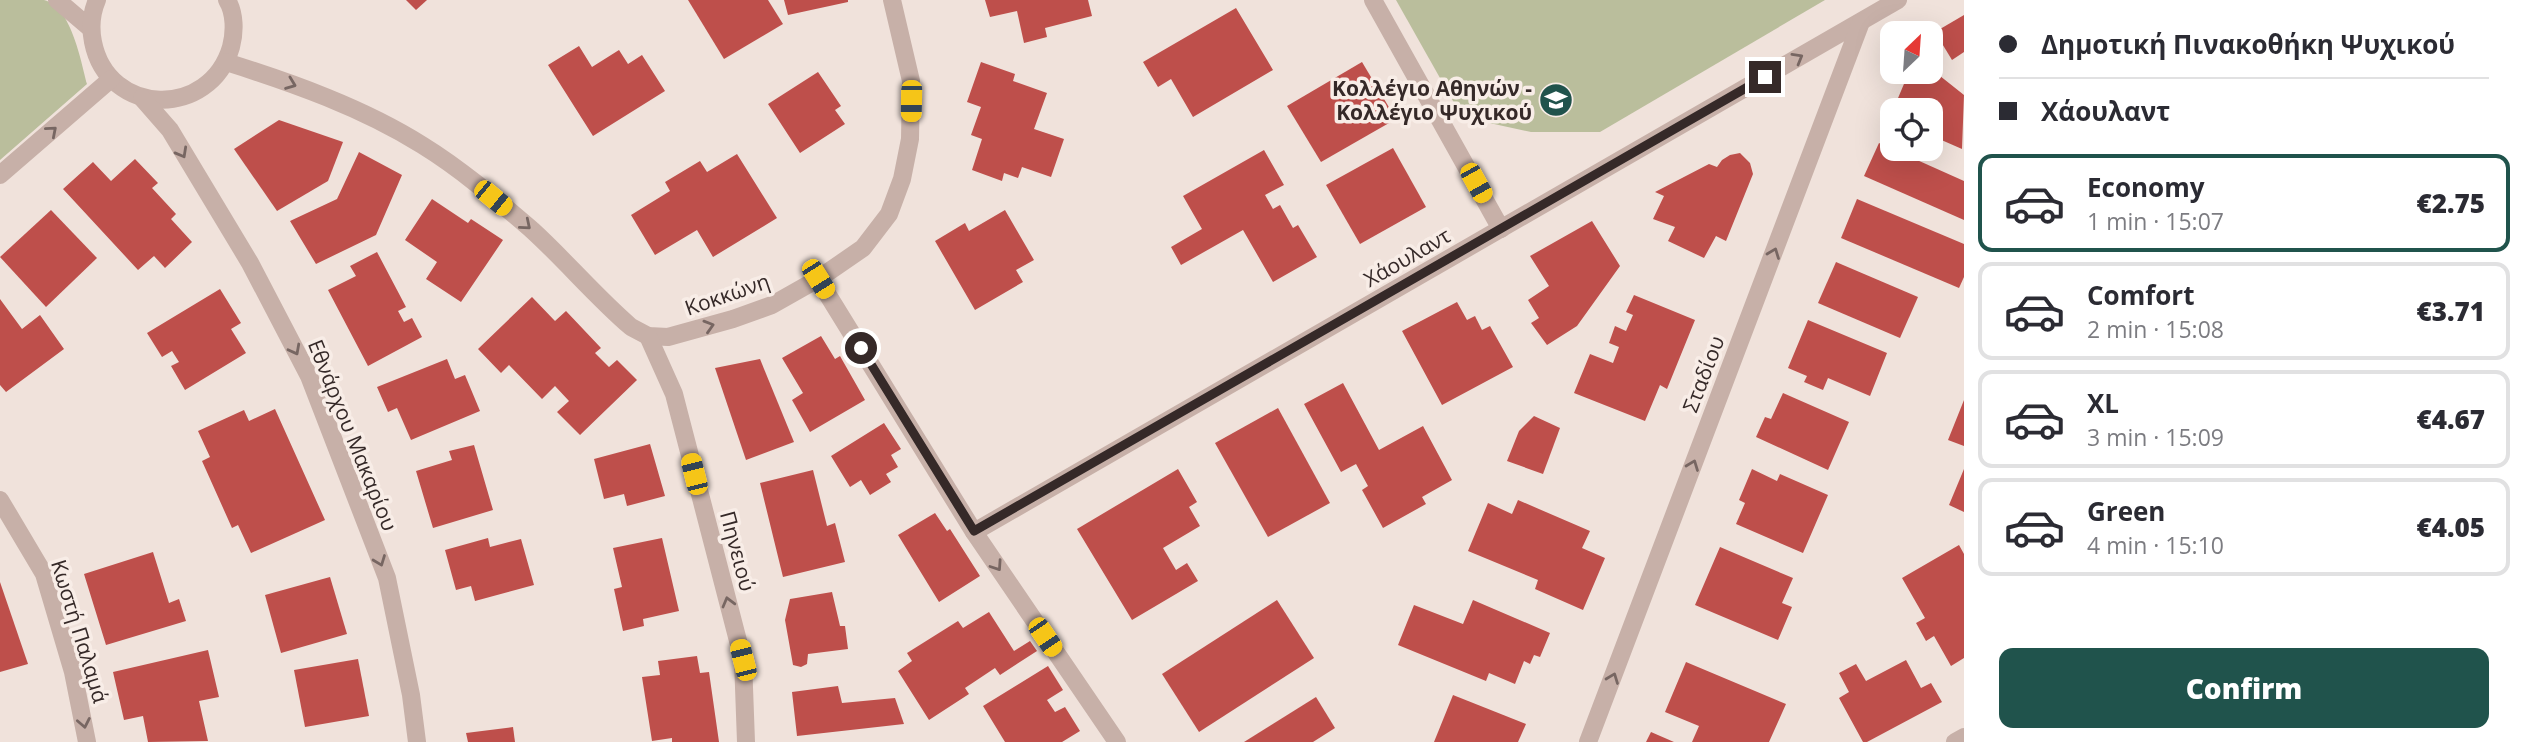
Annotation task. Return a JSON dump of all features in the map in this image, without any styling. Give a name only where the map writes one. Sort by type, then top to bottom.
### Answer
[{"type":"street","points":[[57,0],[90,28]]},
{"type":"street","points":[[97,0],[90,28],[96,55],[111,79],[142,98],[167,100],[191,95],[212,81],[226,62],[234,34],[231,6],[227,0]]},
{"type":"street","name":"Κοκκώνη","points":[[648,336],[668,337],[733,319],[772,304],[818,279],[863,248],[889,214],[902,179],[910,139],[911,81],[892,0]]},
{"type":"street","points":[[1373,0],[1501,229]]},
{"type":"street","name":"Χάουλαντ","points":[[974,531],[1898,0]]},
{"type":"street","name":"Σταδίου","points":[[1588,742],[1861,22]]},
{"type":"street","points":[[226,62],[291,84],[367,116],[421,144],[456,168],[530,229],[568,264],[612,311],[631,327],[648,336]]},
{"type":"street","points":[[0,176],[111,79]]},
{"type":"street","name":"Εθνάρχου Μακαρίου","points":[[142,98],[170,130],[250,263],[309,376],[387,578],[411,695],[417,742]]},
{"type":"street","points":[[818,279],[974,531],[1116,742]]},
{"type":"street","name":"Πηνειού","points":[[648,336],[674,394],[743,660],[746,742]]},
{"type":"street","name":"Κωστή Παλαμά","points":[[0,500],[44,574],[73,672],[88,742]]},
{"type":"street","points":[[1955,742],[1964,737]]},
{"type":"green space","points":[[0,0],[44,0],[53,4],[68,23],[87,84],[0,160]]},
{"type":"green space","name":"Κολλέγιο Αθηνών - Κολλέγιο Ψυχικού","points":[[1396,0],[1825,0],[1600,132],[1531,132],[1462,117]]},
{"type":"building","points":[[406,0],[427,0],[416,10]]},
{"type":"building","points":[[688,0],[768,0],[783,24],[724,59]]},
{"type":"building","points":[[784,0],[848,0],[848,2],[788,15]]},
{"type":"building","points":[[985,0],[1088,0],[1092,16],[1045,28],[1047,37],[1024,43],[1017,11],[990,17]]},
{"type":"building","points":[[1236,8],[1273,70],[1193,117],[1171,79],[1158,87],[1143,62]]},
{"type":"building","points":[[1964,15],[1964,52],[1952,60],[1943,45],[1943,27]]},
{"type":"building","points":[[579,46],[592,67],[619,50],[628,64],[642,55],[665,91],[593,136],[548,65]]},
{"type":"building","points":[[981,62],[1015,74],[1013,81],[1047,93],[1034,129],[1064,139],[1051,177],[1022,167],[1018,178],[1004,173],[1002,181],[972,170],[982,139],[971,135],[981,107],[967,102]]},
{"type":"building","points":[[1362,62],[1396,119],[1321,162],[1287,106]]},
{"type":"building","points":[[818,72],[841,106],[835,110],[845,124],[800,153],[768,104]]},
{"type":"building","points":[[1943,78],[1964,95],[1962,149],[1943,141],[1943,98],[1898,98],[1904,84],[1943,84]]},
{"type":"building","points":[[279,120],[343,142],[328,181],[277,211],[234,149]]},
{"type":"building","points":[[1879,143],[1880,161],[1919,161],[1964,181],[1964,220],[1864,176]]},
{"type":"building","points":[[1393,148],[1426,207],[1360,244],[1326,185]]},
{"type":"building","points":[[1264,150],[1284,185],[1265,195],[1273,209],[1280,205],[1293,228],[1298,225],[1317,257],[1273,282],[1243,230],[1181,265],[1171,247],[1202,229],[1183,196]]},
{"type":"building","points":[[359,152],[402,175],[376,235],[316,264],[290,221],[337,199]]},
{"type":"building","points":[[1740,153],[1750,163],[1753,174],[1726,241],[1716,236],[1704,258],[1668,241],[1675,227],[1653,219],[1664,196],[1655,192],[1709,164],[1717,167],[1730,155]]},
{"type":"building","points":[[737,154],[777,218],[713,257],[697,230],[655,255],[631,215],[670,191],[665,182],[700,161],[707,172]]},
{"type":"building","points":[[135,159],[158,183],[152,188],[176,214],[171,219],[192,242],[165,268],[154,256],[138,270],[63,189],[93,162],[111,181]]},
{"type":"building","points":[[432,199],[468,223],[471,219],[503,240],[461,302],[426,279],[437,262],[405,240]]},
{"type":"building","points":[[1857,199],[1964,244],[1964,277],[1959,288],[1841,238]]},
{"type":"building","points":[[51,210],[97,258],[46,307],[0,257]]},
{"type":"building","points":[[1005,210],[1034,260],[1016,270],[1023,282],[975,310],[935,241],[965,223],[969,231]]},
{"type":"building","points":[[1592,221],[1620,266],[1577,326],[1547,345],[1531,323],[1539,318],[1528,300],[1549,286],[1530,256]]},
{"type":"building","points":[[377,252],[406,307],[398,311],[404,322],[412,318],[422,337],[368,366],[328,290],[356,276],[350,266]]},
{"type":"building","points":[[1836,262],[1918,297],[1900,338],[1818,303]]},
{"type":"building","points":[[220,289],[241,323],[231,329],[246,353],[185,390],[171,366],[179,362],[172,351],[162,357],[147,333]]},
{"type":"building","points":[[1634,295],[1695,320],[1667,389],[1660,385],[1645,421],[1574,393],[1590,354],[1613,363],[1619,347],[1609,343],[1615,326],[1626,331],[1633,315],[1626,312]]},
{"type":"building","points":[[532,297],[555,321],[566,311],[601,348],[595,353],[609,367],[617,360],[637,380],[580,435],[557,412],[569,401],[555,386],[542,399],[509,365],[501,373],[478,349]]},
{"type":"building","points":[[0,299],[22,329],[40,315],[64,349],[6,392],[0,385]]},
{"type":"building","points":[[1457,302],[1467,320],[1475,316],[1482,330],[1490,326],[1513,367],[1442,405],[1402,331]]},
{"type":"building","points":[[1808,320],[1887,353],[1870,396],[1828,378],[1823,390],[1804,382],[1807,376],[1788,368]]},
{"type":"building","points":[[821,336],[835,359],[840,356],[865,400],[810,432],[792,400],[803,393],[782,358]]},
{"type":"building","points":[[447,359],[455,379],[465,375],[480,411],[411,440],[397,408],[388,412],[377,387]]},
{"type":"building","points":[[760,359],[794,442],[746,460],[715,368]]},
{"type":"building","points":[[1343,383],[1379,450],[1423,426],[1452,480],[1422,497],[1426,504],[1383,528],[1362,490],[1368,486],[1356,464],[1341,472],[1304,404]]},
{"type":"building","points":[[1783,393],[1849,422],[1828,470],[1756,437],[1765,417],[1771,419]]},
{"type":"building","points":[[1964,400],[1964,446],[1948,440]]},
{"type":"building","points":[[1278,408],[1330,503],[1268,537],[1215,443]]},
{"type":"building","points":[[275,409],[325,520],[251,553],[238,525],[232,528],[202,461],[210,457],[198,431],[244,410],[249,421]]},
{"type":"building","points":[[1534,416],[1560,428],[1543,474],[1507,461],[1519,431]]},
{"type":"building","points":[[884,423],[901,449],[891,455],[898,467],[886,474],[891,482],[870,495],[861,480],[850,487],[831,456]]},
{"type":"building","points":[[650,444],[665,496],[627,506],[624,494],[604,499],[594,459]]},
{"type":"building","points":[[474,445],[493,510],[433,528],[416,471],[452,460],[449,451]]},
{"type":"building","points":[[1178,469],[1197,502],[1189,507],[1200,526],[1163,548],[1176,570],[1187,563],[1198,581],[1132,620],[1077,529]]},
{"type":"building","points":[[1752,469],[1777,481],[1780,474],[1828,495],[1803,553],[1736,524],[1745,503],[1739,500]]},
{"type":"building","points":[[1964,469],[1964,512],[1949,505]]},
{"type":"building","points":[[813,470],[827,526],[835,523],[845,562],[783,577],[760,483]]},
{"type":"building","points":[[1518,500],[1590,531],[1582,548],[1605,558],[1583,610],[1535,589],[1538,580],[1468,551],[1488,503],[1512,514]]},
{"type":"building","points":[[935,513],[947,531],[950,529],[980,576],[939,602],[898,535]]},
{"type":"building","points":[[488,538],[490,547],[521,539],[534,585],[475,601],[471,586],[456,590],[445,550]]},
{"type":"building","points":[[662,538],[679,611],[643,619],[644,626],[623,631],[614,589],[622,587],[613,548]]},
{"type":"building","points":[[1959,545],[1964,554],[1964,658],[1951,666],[1934,636],[1926,641],[1916,623],[1925,618],[1902,578]]},
{"type":"building","points":[[1720,547],[1793,578],[1782,603],[1792,607],[1778,640],[1695,605]]},
{"type":"building","points":[[153,552],[169,603],[179,599],[186,621],[106,645],[84,574]]},
{"type":"building","points":[[330,577],[347,634],[281,653],[265,595]]},
{"type":"building","points":[[0,582],[28,664],[0,672]]},
{"type":"building","points":[[832,592],[840,626],[845,626],[848,649],[808,654],[807,664],[801,667],[793,665],[785,620],[790,599]]},
{"type":"building","points":[[1277,600],[1314,658],[1199,732],[1162,674]]},
{"type":"building","points":[[1473,600],[1550,633],[1540,657],[1534,655],[1530,664],[1524,661],[1515,684],[1489,673],[1486,681],[1398,645],[1414,605],[1463,624]]},
{"type":"building","points":[[989,612],[1014,651],[1030,641],[1037,651],[1000,675],[995,668],[965,688],[969,694],[929,720],[898,671],[912,661],[907,653],[958,621],[963,628]]},
{"type":"building","points":[[208,650],[219,697],[199,701],[208,741],[148,742],[143,716],[124,720],[113,672]]},
{"type":"building","points":[[697,656],[700,673],[709,672],[719,742],[672,742],[672,738],[652,741],[642,677],[660,675],[658,661]]},
{"type":"building","points":[[358,659],[369,716],[305,727],[294,670]]},
{"type":"building","points":[[1906,660],[1921,688],[1931,683],[1942,702],[1863,742],[1839,698],[1849,692],[1839,673],[1856,664],[1866,681]]},
{"type":"building","points":[[1686,662],[1786,704],[1769,742],[1692,742],[1699,726],[1665,712]]},
{"type":"building","points":[[1048,666],[1063,690],[1047,700],[1055,712],[1065,707],[1080,731],[1062,742],[1005,742],[983,706]]},
{"type":"building","points":[[838,686],[842,703],[895,698],[904,724],[797,736],[792,692]]},
{"type":"building","points":[[1453,695],[1526,724],[1518,742],[1434,742]]},
{"type":"building","points":[[1316,697],[1335,728],[1313,742],[1244,742]]},
{"type":"building","points":[[513,727],[515,742],[468,742],[466,733]]},
{"type":"building","points":[[1651,732],[1674,742],[1646,742]]},
{"type":"place","name":"Κολλέγιο Αθηνών - Κολλέγιο Ψυχικού","points":[[1556,100]]},
{"type":"route","points":[[861,348],[974,531],[1765,77]]}]
